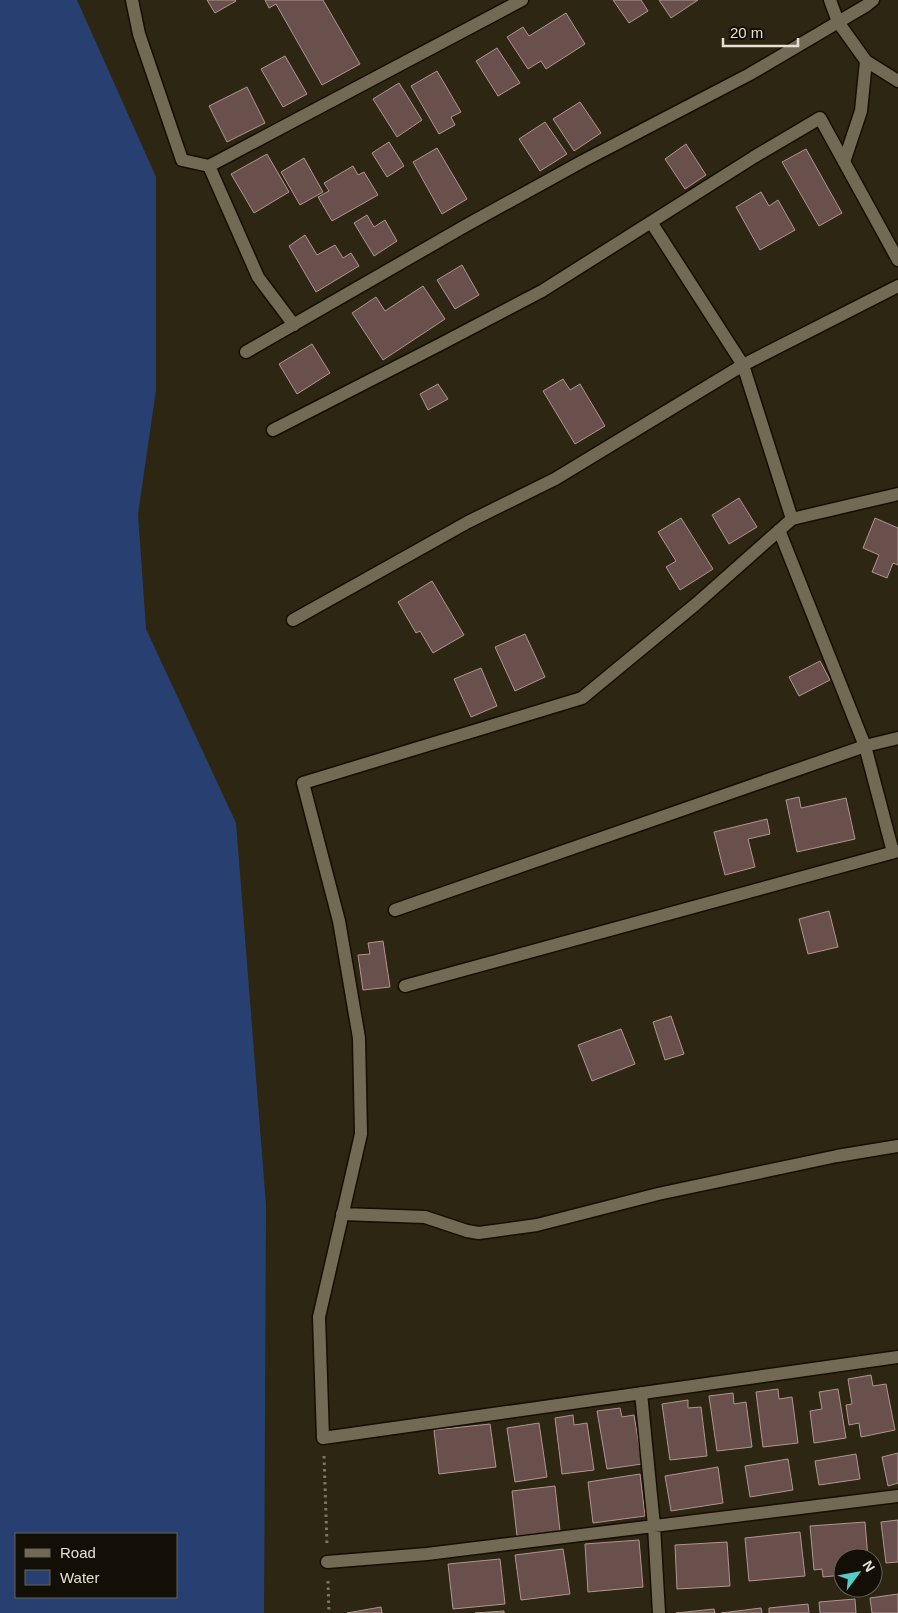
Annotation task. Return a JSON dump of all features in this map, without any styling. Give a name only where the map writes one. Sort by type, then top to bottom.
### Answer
[{"type":"street","points":[[132,0],[139,34],[182,160],[209,166],[522,0]]},
{"type":"street","points":[[830,0],[838,22],[866,61],[898,81]]},
{"type":"street","points":[[246,352],[465,226],[750,74],[873,0]]},
{"type":"street","points":[[844,162],[862,111],[866,61]]},
{"type":"street","points":[[273,430],[542,291],[820,118],[898,260]]},
{"type":"street","points":[[209,166],[258,277],[294,325]]},
{"type":"street","points":[[651,222],[743,365],[792,519]]},
{"type":"street","points":[[292,620],[468,522],[555,479],[743,365],[898,286]]},
{"type":"street","points":[[898,494],[792,519],[696,604],[582,698],[302,783],[339,922],[359,1038],[361,1134],[318,1317],[323,1438],[898,1357]]},
{"type":"street","points":[[405,986],[896,851],[865,746],[779,530]]},
{"type":"street","points":[[395,910],[865,746],[898,738]]},
{"type":"street","points":[[342,1214],[425,1217],[479,1233],[538,1225],[677,1190],[837,1156],[898,1146]]},
{"type":"street","points":[[641,1393],[654,1526],[659,1613]]},
{"type":"street","points":[[327,1562],[427,1554],[898,1496]]},
{"type":"path","points":[[323,1438],[329,1613]]},
{"type":"water","points":[[0,0],[77,0],[156,177],[156,390],[138,514],[146,629],[236,823],[266,1205],[264,1613],[0,1613]]},
{"type":"building","points":[[207,0],[235,0],[236,1],[215,13]]},
{"type":"building","points":[[265,0],[323,0],[360,64],[322,85],[276,4],[269,8]]},
{"type":"building","points":[[613,0],[641,0],[648,11],[629,23]]},
{"type":"building","points":[[659,0],[698,0],[671,18]]},
{"type":"building","points":[[566,13],[585,44],[546,69],[541,61],[528,69],[507,37],[523,27],[529,36]]},
{"type":"building","points":[[497,48],[520,83],[498,96],[476,61]]},
{"type":"building","points":[[285,56],[307,94],[283,107],[261,69]]},
{"type":"building","points":[[437,71],[461,112],[451,117],[455,125],[439,134],[411,86]]},
{"type":"building","points":[[399,83],[422,120],[397,137],[373,99]]},
{"type":"building","points":[[247,87],[265,123],[227,142],[209,106]]},
{"type":"building","points":[[580,102],[601,133],[574,151],[553,119]]},
{"type":"building","points":[[545,122],[567,154],[540,171],[519,139]]},
{"type":"building","points":[[389,142],[404,166],[387,177],[372,153]]},
{"type":"building","points":[[686,144],[706,175],[685,189],[665,159]]},
{"type":"building","points":[[437,148],[467,199],[442,214],[413,162]]},
{"type":"building","points":[[806,149],[842,213],[819,226],[782,162]]},
{"type":"building","points":[[267,154],[289,192],[254,213],[231,174]]},
{"type":"building","points":[[304,158],[323,192],[300,205],[281,172]]},
{"type":"building","points":[[353,166],[358,175],[364,172],[378,195],[332,221],[318,197],[329,191],[324,183]]},
{"type":"building","points":[[761,192],[769,206],[778,200],[795,230],[760,250],[736,207]]},
{"type":"building","points":[[367,215],[374,227],[385,220],[397,241],[374,256],[354,223]]},
{"type":"building","points":[[305,235],[317,255],[335,245],[343,258],[351,253],[359,266],[316,292],[289,246]]},
{"type":"building","points":[[462,265],[479,295],[455,309],[437,280]]},
{"type":"building","points":[[423,286],[445,319],[383,360],[352,313],[376,297],[385,311]]},
{"type":"building","points":[[312,344],[330,373],[297,394],[279,364]]},
{"type":"building","points":[[563,379],[570,390],[580,384],[605,426],[575,444],[543,391]]},
{"type":"building","points":[[438,384],[448,399],[428,410],[420,394]]},
{"type":"building","points":[[739,498],[757,527],[729,544],[712,515]]},
{"type":"building","points":[[681,518],[713,569],[680,590],[666,567],[676,561],[658,532]]},
{"type":"building","points":[[875,518],[898,528],[898,565],[893,563],[887,578],[872,572],[879,555],[863,548]]},
{"type":"building","points":[[432,581],[464,635],[433,653],[420,631],[416,633],[398,602]]},
{"type":"building","points":[[525,634],[545,677],[515,691],[495,647]]},
{"type":"building","points":[[820,661],[830,680],[799,696],[789,677]]},
{"type":"building","points":[[481,668],[497,706],[471,717],[454,679]]},
{"type":"building","points":[[799,797],[801,808],[846,798],[855,839],[797,852],[786,800]]},
{"type":"building","points":[[767,819],[770,834],[748,839],[755,867],[725,875],[714,832]]},
{"type":"building","points":[[829,911],[838,947],[808,954],[799,919]]},
{"type":"building","points":[[383,941],[390,987],[363,990],[358,955],[370,954],[368,943]]},
{"type":"building","points":[[671,1016],[684,1054],[665,1060],[653,1022]]},
{"type":"building","points":[[621,1029],[635,1064],[592,1081],[578,1045]]},
{"type":"building","points":[[871,1375],[873,1386],[886,1384],[895,1430],[861,1437],[859,1423],[849,1425],[846,1405],[852,1404],[848,1379]]},
{"type":"building","points":[[778,1389],[779,1399],[792,1397],[798,1443],[763,1447],[756,1392]]},
{"type":"building","points":[[838,1389],[846,1438],[814,1443],[810,1411],[822,1409],[819,1392]]},
{"type":"building","points":[[733,1393],[734,1404],[746,1402],[752,1447],[717,1451],[709,1396]]},
{"type":"building","points":[[688,1400],[688,1408],[701,1407],[707,1456],[670,1460],[662,1404]]},
{"type":"building","points":[[620,1408],[622,1417],[634,1415],[642,1464],[607,1469],[597,1411]]},
{"type":"building","points":[[573,1415],[574,1425],[587,1423],[594,1470],[562,1474],[555,1418]]},
{"type":"building","points":[[539,1423],[547,1477],[515,1482],[507,1428]]},
{"type":"building","points":[[490,1424],[496,1467],[439,1474],[434,1430]]},
{"type":"building","points":[[898,1453],[898,1483],[888,1486],[882,1457]]},
{"type":"building","points":[[856,1454],[860,1479],[819,1485],[815,1461]]},
{"type":"building","points":[[788,1459],[793,1490],[750,1497],[745,1466]]},
{"type":"building","points":[[718,1467],[723,1503],[671,1511],[665,1476]]},
{"type":"building","points":[[640,1474],[645,1516],[593,1523],[588,1482]]},
{"type":"building","points":[[555,1486],[560,1531],[517,1536],[512,1491]]},
{"type":"building","points":[[898,1520],[898,1562],[886,1563],[881,1522]]},
{"type":"building","points":[[865,1522],[867,1548],[833,1548],[833,1576],[823,1577],[822,1569],[814,1570],[810,1526]]},
{"type":"building","points":[[800,1532],[805,1576],[749,1581],[745,1538]]},
{"type":"building","points":[[639,1540],[643,1587],[588,1592],[585,1544]]},
{"type":"building","points":[[727,1542],[730,1586],[677,1589],[675,1545]]},
{"type":"building","points":[[563,1549],[570,1594],[521,1600],[515,1555]]},
{"type":"building","points":[[500,1559],[505,1604],[453,1609],[448,1564]]},
{"type":"building","points":[[898,1594],[898,1613],[872,1613],[870,1598],[883,1598],[883,1596]]},
{"type":"building","points":[[855,1599],[856,1613],[820,1613],[819,1602]]},
{"type":"building","points":[[808,1604],[809,1613],[769,1613],[769,1608]]},
{"type":"building","points":[[381,1607],[382,1613],[347,1613]]},
{"type":"building","points":[[761,1608],[762,1613],[721,1613]]},
{"type":"building","points":[[714,1609],[715,1613],[676,1613]]},
{"type":"building","points":[[504,1611],[504,1613],[475,1613]]}]
